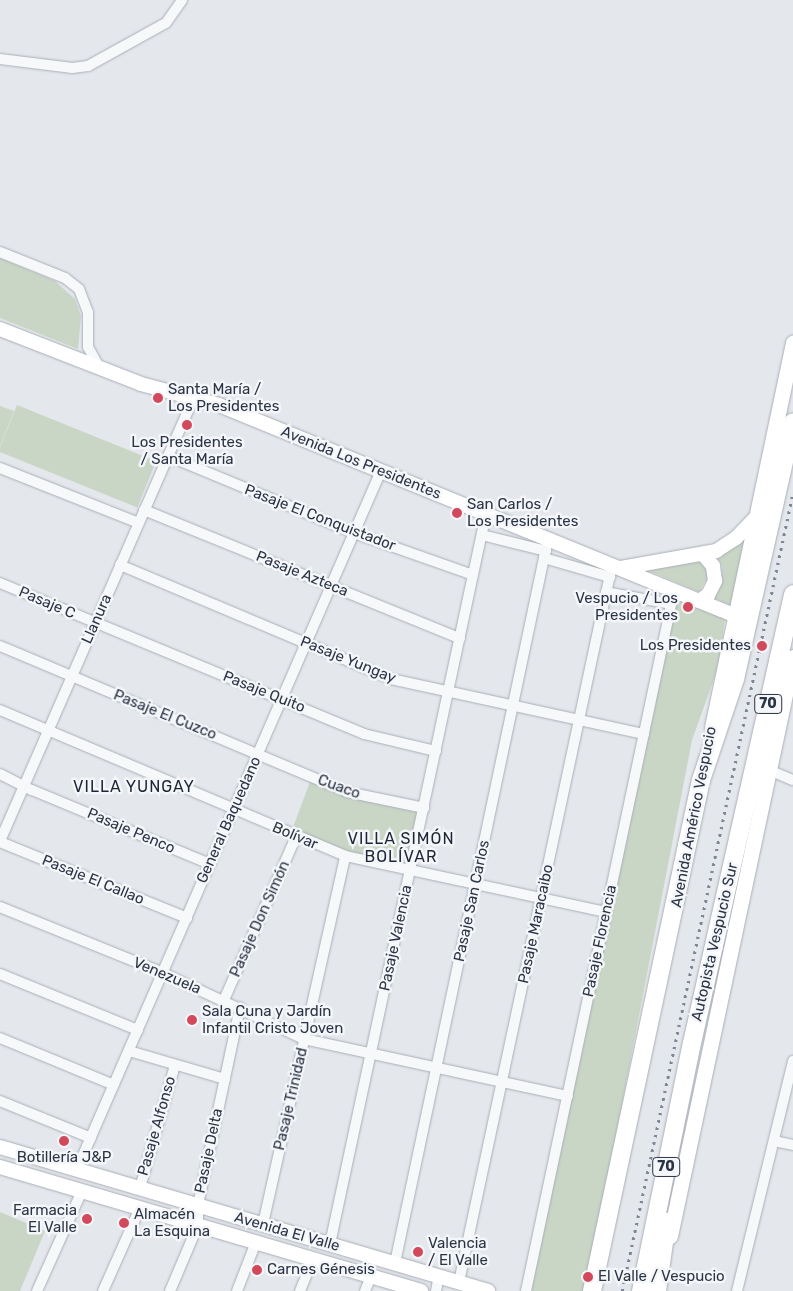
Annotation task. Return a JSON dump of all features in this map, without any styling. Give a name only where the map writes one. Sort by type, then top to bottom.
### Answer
[{"type":"highway","name":"70","points":[[700,780],[735,679],[793,422]]},
{"type":"highway","name":"Autopista Vespucio Sur","points":[[641,1291],[692,1043],[793,594]]},
{"type":"highway","name":"Avenida Américo Vespucio","points":[[592,1291],[700,780]]},
{"type":"highway","points":[[658,1291],[686,1114],[692,1043]]},
{"type":"main road","name":"Avenida Américo Vespucio","points":[[700,780],[758,515],[793,342]]},
{"type":"main road","points":[[658,1291],[769,770],[788,710],[793,658]]},
{"type":"street","points":[[0,59],[72,68],[88,66],[166,24],[182,0]]},
{"type":"street","points":[[0,252],[65,278],[79,288],[88,312],[88,346],[100,368]]},
{"type":"street","name":"Avenida Los Presidentes","points":[[0,329],[157,390],[194,396],[486,514],[546,550],[614,570],[673,598],[699,601],[736,616]]},
{"type":"street","name":"Llanura","points":[[0,841],[194,396]]},
{"type":"street","name":"Pasaje El Conquistador","points":[[168,456],[354,533],[473,575]]},
{"type":"street","points":[[0,467],[139,522]]},
{"type":"street","name":"General Baquedano","points":[[77,1169],[381,471]]},
{"type":"street","name":"Pasaje Azteca","points":[[144,510],[460,638]]},
{"type":"street","name":"Pasaje Valencia","points":[[330,1244],[486,514]]},
{"type":"street","points":[[482,535],[546,550],[614,570],[703,554],[724,547],[758,515]]},
{"type":"street","name":"Pasaje San Carlos","points":[[395,1263],[546,550]]},
{"type":"street","points":[[699,601],[711,591],[716,576],[713,566],[703,554]]},
{"type":"street","name":"Pasaje Yungay","points":[[120,565],[390,679],[644,734]]},
{"type":"street","name":"Pasaje Maracaibo","points":[[459,1282],[606,592],[614,570]]},
{"type":"street","name":"Pasaje C","points":[[0,583],[95,623]]},
{"type":"street","points":[[606,592],[673,598]]},
{"type":"street","name":"Pasaje Florencia","points":[[526,1291],[673,598]]},
{"type":"street","name":"Pasaje Quito","points":[[95,623],[373,737],[436,751]]},
{"type":"street","name":"Pasaje El Cuzco","points":[[0,646],[258,753]]},
{"type":"street","name":"Bolívar","points":[[0,710],[296,837],[345,856],[606,912]]},
{"type":"street","name":"Cuaco","points":[[258,753],[347,792],[424,808]]},
{"type":"street","points":[[769,770],[793,780]]},
{"type":"street","name":"Pasaje Penco","points":[[0,774],[24,786],[210,864]]},
{"type":"street","name":"Pasaje Don Simón","points":[[224,1000],[296,837]]},
{"type":"street","name":"Pasaje El Callao","points":[[0,841],[187,918]]},
{"type":"street","name":"Pasaje Trinidad","points":[[263,1224],[345,856]]},
{"type":"street","name":"Venezuela","points":[[0,907],[163,973],[240,1007],[304,1039],[568,1096]]},
{"type":"street","points":[[0,974],[138,1030]]},
{"type":"street","name":"Pasaje Delta","points":[[170,1291],[198,1225],[198,1205],[240,1007]]},
{"type":"street","points":[[0,1038],[114,1085]]},
{"type":"street","points":[[129,1051],[225,1079]]},
{"type":"street","points":[[738,1291],[774,1141],[791,1081],[793,1061]]},
{"type":"street","name":"Pasaje Alfonso","points":[[140,1188],[175,1065]]},
{"type":"street","points":[[0,1101],[91,1138]]},
{"type":"street","points":[[774,1141],[793,1145]]},
{"type":"street","name":"Avenida El Valle","points":[[0,1147],[485,1290]]},
{"type":"street","name":"Avenida El Valle","points":[[0,1167],[421,1291]]},
{"type":"street","points":[[37,1291],[82,1191]]},
{"type":"street","points":[[103,1291],[140,1208]]},
{"type":"street","points":[[237,1291],[256,1242]]},
{"type":"street","points":[[300,1291],[313,1259]]},
{"type":"street","points":[[365,1291],[371,1276]]},
{"type":"street","points":[[436,1291],[439,1276]]},
{"type":"green space","points":[[0,258],[55,281],[75,299],[81,316],[78,349],[0,318]]},
{"type":"green space","points":[[17,405],[156,461],[137,508],[0,452],[0,447]]},
{"type":"green space","points":[[0,406],[14,411],[0,446]]},
{"type":"green space","points":[[748,530],[732,606],[712,597],[722,578],[722,566],[716,555]]},
{"type":"green space","points":[[696,558],[705,565],[708,577],[699,592],[642,568]]},
{"type":"green space","points":[[676,598],[725,619],[718,668],[692,740],[586,1291],[529,1291]]},
{"type":"green space","points":[[311,779],[418,808],[408,864],[343,851],[292,830]]},
{"type":"green space","points":[[0,1212],[45,1231],[20,1291],[0,1291]]},
{"type":"railway","points":[[622,1291],[793,492]]},
{"type":"place","name":"Santa María / Los Presidentes","points":[[158,398]]},
{"type":"place","name":"Los Presidentes / Santa María","points":[[187,425]]},
{"type":"place","name":"San Carlos / Los Presidentes","points":[[457,513]]},
{"type":"place","name":"Vespucio / Los Presidentes","points":[[688,607]]},
{"type":"place","name":"Los Presidentes","points":[[762,646]]},
{"type":"place","name":"Sala Cuna y Jardín Infantil Cristo Joven","points":[[192,1020]]},
{"type":"place","name":"Botillería J&P","points":[[64,1141]]},
{"type":"place","name":"Farmacia El Valle","points":[[87,1219]]},
{"type":"place","name":"Almacén La Esquina","points":[[124,1223]]},
{"type":"place","name":"Valencia / El Valle","points":[[418,1252]]},
{"type":"place","name":"Carnes Génesis","points":[[257,1270]]},
{"type":"place","name":"El Valle / Vespucio","points":[[588,1277]]},
{"type":"district","name":"VILLA YUNGAY","points":[[134,787]]},
{"type":"district","name":"VILLA SIMÓN BOLÍVAR","points":[[401,848]]}]
